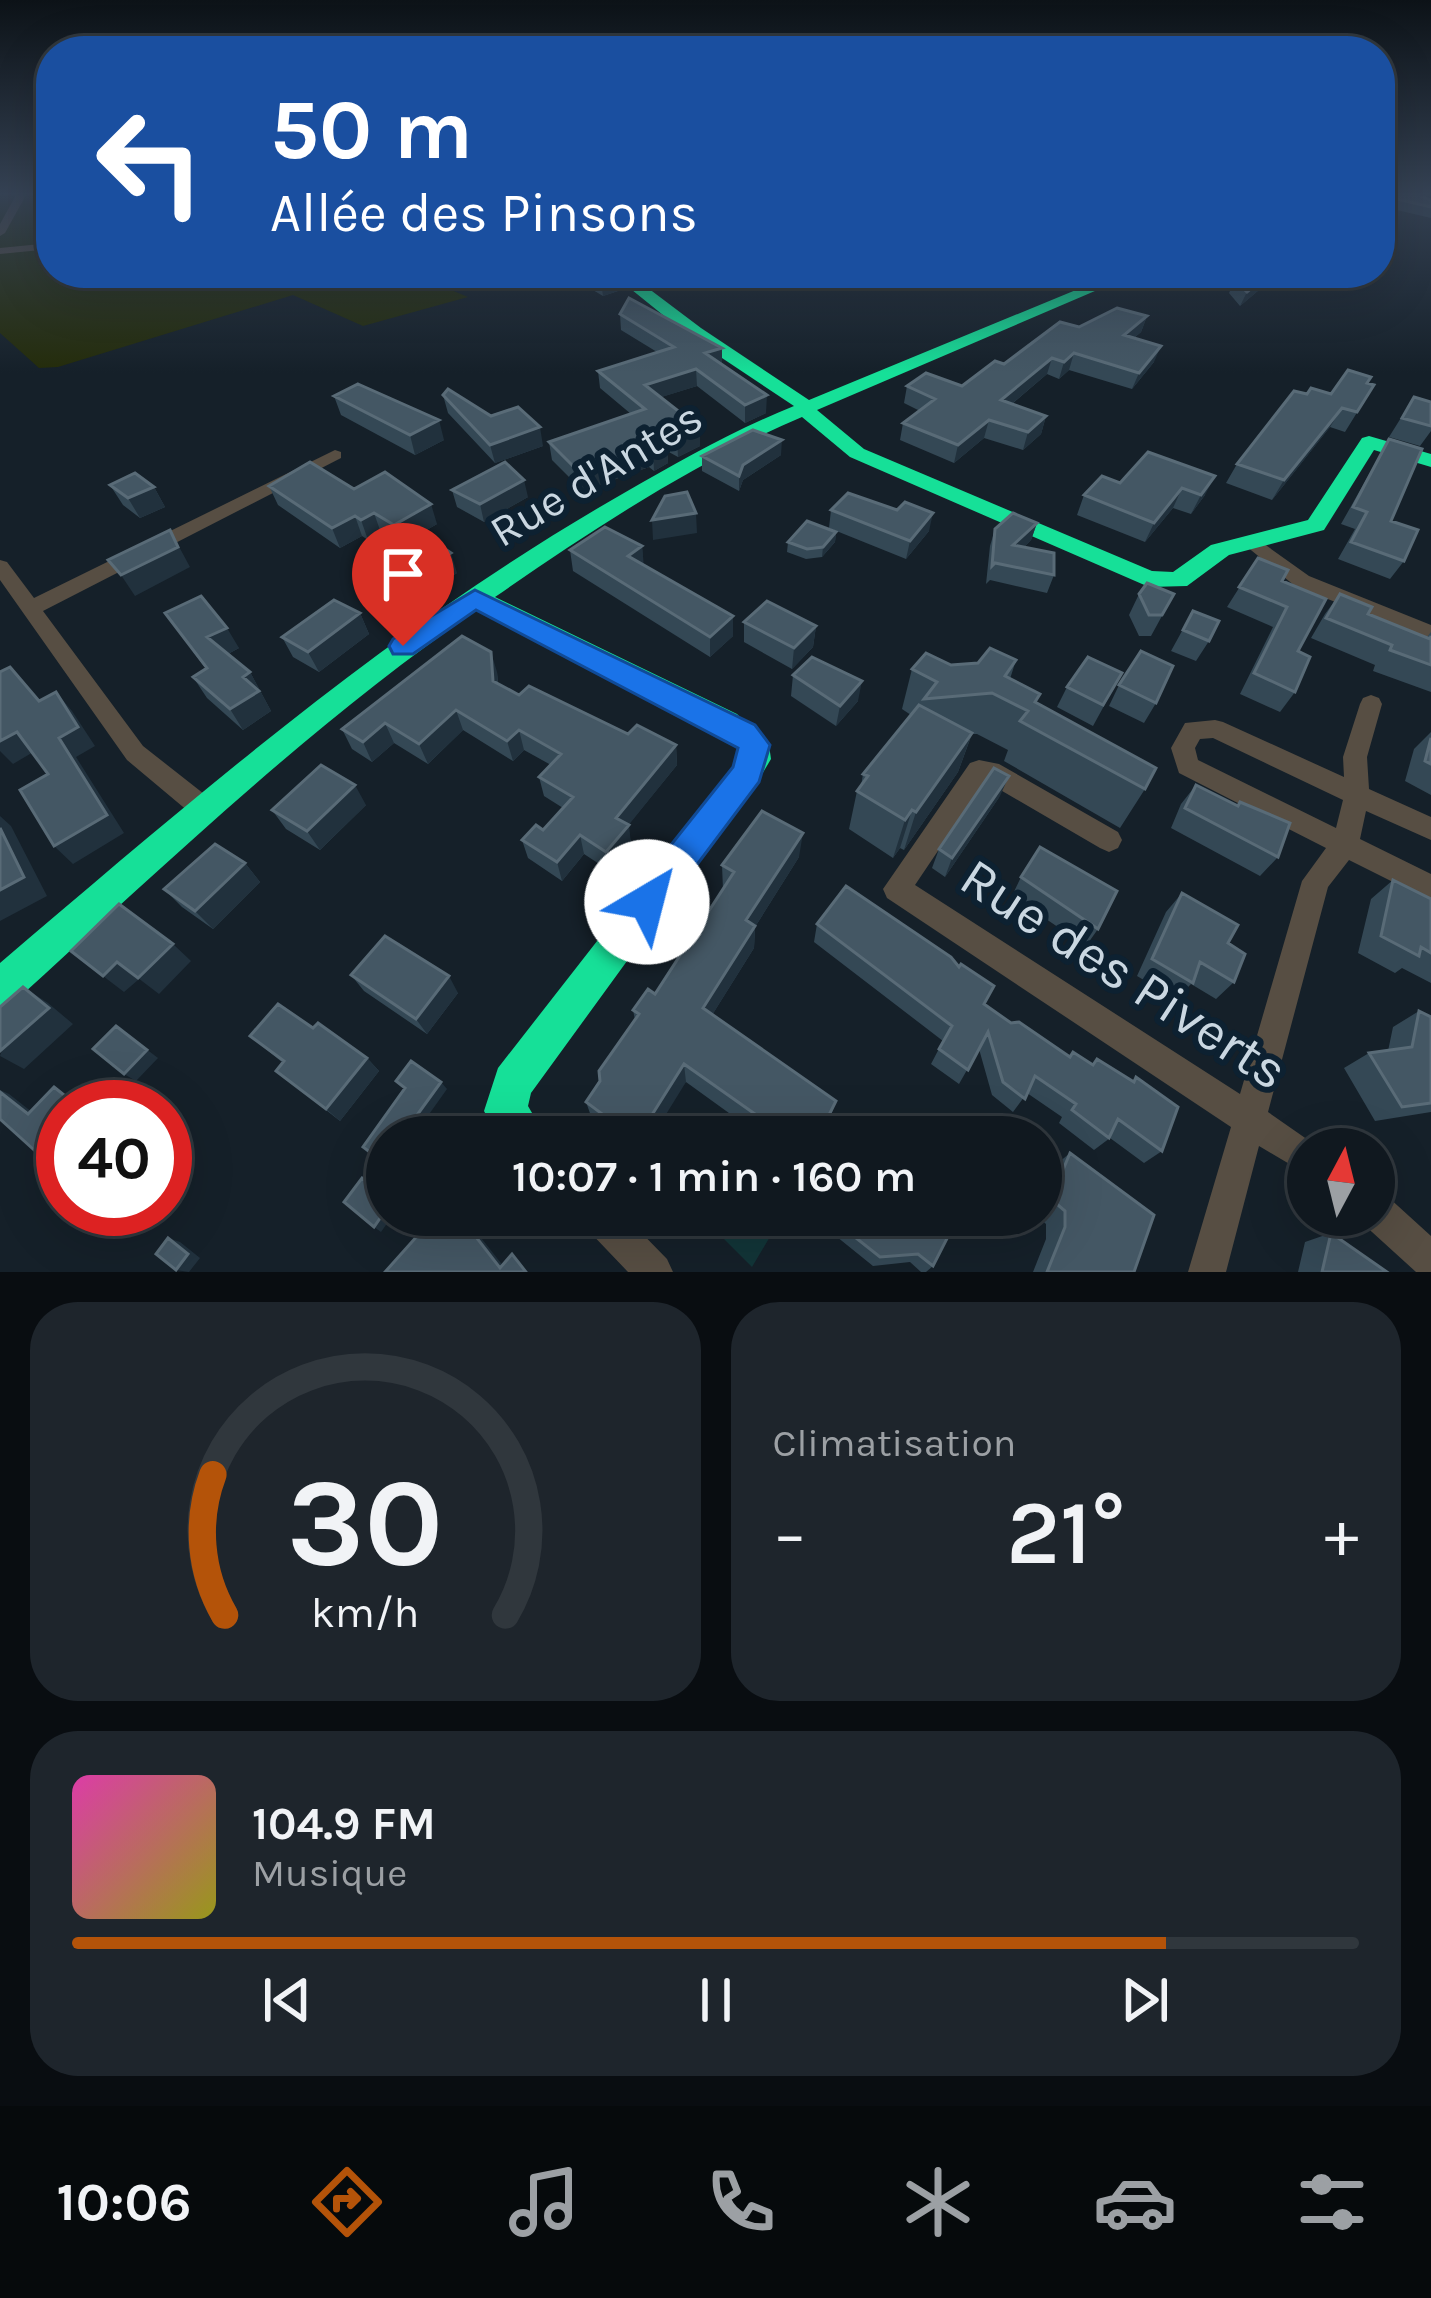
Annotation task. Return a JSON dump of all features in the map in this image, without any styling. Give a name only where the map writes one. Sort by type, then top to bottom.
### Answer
[{"type":"street","points":[[639,288],[805,406],[847,447],[1149,579],[1178,580],[1220,550],[1316,525],[1369,442],[1431,461]]},
{"type":"street","name":"Rue d'Antes","points":[[0,988],[278,743],[403,646],[475,598],[660,481],[805,406],[1093,288]]},
{"type":"street","points":[[34,608],[334,455]]},
{"type":"street","points":[[1253,542],[1302,581],[1431,633]]},
{"type":"street","points":[[0,566],[135,753],[205,809]]},
{"type":"street","points":[[475,598],[726,722],[754,745],[747,772],[513,1083],[506,1111],[509,1116]]},
{"type":"street","points":[[1207,1272],[1316,881],[1345,845],[1358,795],[1355,757],[1370,704]]},
{"type":"street","points":[[1431,829],[1214,729],[1193,730],[1183,748],[1188,766],[1431,888]]},
{"type":"street","name":"Rue des Piverts","points":[[1109,839],[989,771],[979,770],[897,889],[1287,1145]]},
{"type":"street","points":[[1395,1228],[1431,1261]]},
{"type":"street","points":[[619,1236],[654,1272]]},
{"type":"green space","points":[[0,254],[36,254],[36,288],[446,288],[468,297],[363,326],[293,295],[58,367],[39,368],[0,333]]},
{"type":"shaded area","points":[[721,1236],[770,1236],[752,1267]]},
{"type":"building","points":[[629,298],[722,348],[705,353],[767,395],[745,405],[696,369],[645,385],[700,428],[677,439],[661,430],[667,445],[653,453],[648,448],[580,473],[549,442],[645,409],[598,371],[674,347],[620,314]]},
{"type":"building","points":[[1117,308],[1147,316],[1124,335],[1161,346],[1139,373],[1074,353],[1064,362],[1052,358],[1001,400],[1046,416],[1028,432],[989,420],[958,445],[903,423],[935,399],[907,386],[926,373],[962,386],[995,361],[1004,364],[1060,322],[1079,327]]},
{"type":"building","points":[[1348,370],[1371,377],[1367,383],[1374,385],[1357,412],[1342,408],[1284,480],[1237,464],[1294,391],[1307,394],[1311,388],[1331,394]]},
{"type":"building","points":[[358,384],[439,420],[410,435],[334,396]]},
{"type":"building","points":[[448,389],[491,416],[518,407],[540,427],[490,445],[443,395]]},
{"type":"building","points":[[1414,397],[1431,402],[1431,426],[1402,418]]},
{"type":"building","points":[[753,430],[782,440],[743,465],[739,476],[702,456]]},
{"type":"building","points":[[1389,439],[1422,449],[1391,521],[1418,530],[1404,561],[1351,542],[1367,512],[1353,507]]},
{"type":"building","points":[[1148,452],[1215,476],[1201,495],[1182,488],[1154,523],[1084,495],[1102,476],[1120,483]]},
{"type":"building","points":[[310,462],[354,489],[385,472],[431,504],[394,525],[374,513],[332,528],[269,486]]},
{"type":"building","points":[[505,462],[524,480],[480,504],[452,490]]},
{"type":"building","points":[[135,473],[154,487],[128,498],[110,485]]},
{"type":"building","points":[[687,492],[696,513],[652,520],[665,496]]},
{"type":"building","points":[[848,493],[897,510],[905,502],[933,513],[910,541],[831,510]]},
{"type":"building","points":[[1013,513],[1037,523],[1013,545],[1054,553],[1054,575],[992,566],[995,529]]},
{"type":"building","points":[[807,521],[836,532],[823,547],[807,549],[788,542]]},
{"type":"building","points":[[605,527],[642,546],[628,556],[733,616],[710,637],[570,550]]},
{"type":"building","points":[[170,530],[178,547],[121,575],[108,560]]},
{"type":"building","points":[[426,536],[451,553],[402,582],[372,566]]},
{"type":"building","points":[[1258,558],[1288,570],[1282,581],[1326,599],[1298,651],[1310,657],[1295,692],[1254,673],[1287,607],[1239,587]]},
{"type":"building","points":[[1147,583],[1174,594],[1162,615],[1149,615],[1139,594]]},
{"type":"building","points":[[1340,594],[1372,607],[1368,614],[1431,636],[1431,665],[1326,618]]},
{"type":"building","points":[[201,596],[227,628],[207,637],[250,672],[243,677],[259,691],[230,709],[193,677],[207,668],[165,613]]},
{"type":"building","points":[[334,600],[360,613],[308,652],[282,637]]},
{"type":"building","points":[[767,601],[816,626],[794,648],[744,622]]},
{"type":"building","points":[[1193,611],[1219,621],[1209,641],[1183,630]]},
{"type":"building","points":[[462,636],[491,652],[493,681],[519,695],[529,686],[628,734],[637,725],[676,745],[616,818],[629,825],[606,852],[580,835],[557,862],[522,840],[536,825],[543,830],[573,797],[539,777],[561,754],[519,730],[507,741],[456,710],[419,744],[385,723],[363,742],[342,729]]},
{"type":"building","points":[[990,648],[1016,660],[1005,676],[1040,694],[1035,702],[1156,768],[1145,789],[1020,721],[1028,711],[992,693],[924,699],[937,682],[912,669],[926,653],[951,665],[978,663]]},
{"type":"building","points":[[1141,651],[1173,666],[1156,703],[1119,685]]},
{"type":"building","points":[[812,657],[862,681],[840,706],[793,675]]},
{"type":"building","points":[[1088,657],[1122,673],[1103,705],[1067,687]]},
{"type":"building","points":[[10,667],[39,701],[56,692],[78,727],[59,738],[107,815],[54,846],[20,790],[48,774],[17,732],[0,741],[0,672]]},
{"type":"building","points":[[919,705],[972,733],[916,812],[912,810],[905,820],[857,791],[868,776],[863,774]]},
{"type":"building","points":[[321,765],[355,785],[307,831],[272,810]]},
{"type":"building","points":[[994,768],[1009,776],[952,858],[939,849]]},
{"type":"building","points":[[1196,785],[1238,806],[1240,802],[1290,823],[1278,857],[1185,808]]},
{"type":"building","points":[[762,811],[803,833],[746,920],[755,926],[703,1008],[836,1101],[828,1116],[758,1116],[684,1064],[651,1116],[605,1116],[586,1102],[600,1081],[599,1071],[639,1014],[633,1010],[648,989],[655,994],[734,872],[722,865]]},
{"type":"building","points":[[0,828],[24,877],[0,890]]},
{"type":"building","points":[[215,844],[245,863],[195,911],[164,889]]},
{"type":"building","points":[[1040,847],[1117,891],[1098,929],[1021,877]]},
{"type":"building","points":[[1393,880],[1431,899],[1431,953],[1421,947],[1419,956],[1381,936]]},
{"type":"building","points":[[846,886],[959,967],[994,986],[984,1004],[1011,1023],[1019,1022],[1070,1057],[1073,1052],[1093,1065],[1097,1059],[1134,1082],[1136,1077],[1178,1107],[1162,1151],[1118,1119],[1109,1138],[1072,1110],[1076,1104],[1035,1076],[1025,1099],[1003,1082],[988,1032],[968,1070],[939,1049],[952,1026],[817,924]]},
{"type":"building","points":[[1182,893],[1238,925],[1228,943],[1245,954],[1234,982],[1200,962],[1193,983],[1152,959]]},
{"type":"building","points":[[119,904],[173,944],[138,978],[117,962],[103,976],[71,951]]},
{"type":"building","points":[[385,936],[449,976],[416,1019],[351,975]]},
{"type":"building","points":[[23,987],[49,1008],[0,1051],[0,1007]]},
{"type":"building","points":[[278,1004],[313,1028],[318,1023],[367,1058],[326,1109],[276,1071],[284,1061],[250,1036]]},
{"type":"building","points":[[1419,1011],[1431,1017],[1431,1103],[1402,1107],[1369,1053],[1412,1047]]},
{"type":"building","points":[[116,1026],[147,1050],[124,1074],[93,1049]]},
{"type":"building","points":[[411,1061],[441,1082],[416,1116],[385,1116],[405,1088],[396,1081]]},
{"type":"building","points":[[0,1092],[28,1114],[36,1106],[36,1152],[0,1119]]},
{"type":"building","points":[[1070,1153],[1154,1215],[1134,1272],[1047,1272],[1065,1227],[1062,1172]]},
{"type":"building","points":[[362,1178],[366,1181],[366,1220],[344,1202]]},
{"type":"building","points":[[417,1236],[475,1236],[500,1268],[512,1254],[526,1272],[385,1272]]},
{"type":"building","points":[[854,1236],[948,1236],[933,1266],[918,1254],[880,1257]]},
{"type":"building","points":[[1330,1236],[1335,1236],[1387,1272],[1322,1272]]},
{"type":"building","points":[[168,1238],[188,1254],[176,1270],[156,1254]]},
{"type":"traffic: fast","points":[[638,288],[801,402],[814,420],[857,453],[1149,579],[1178,580],[1220,550],[1316,525],[1369,442],[1431,461]]},
{"type":"traffic: fast","points":[[0,988],[278,744],[403,647],[570,534],[741,435],[1094,288]]},
{"type":"traffic: fast","points":[[475,598],[726,722],[754,745],[755,759],[513,1083],[505,1111],[509,1116]]},
{"type":"route","points":[[403,646],[475,598],[744,734],[754,745],[747,772],[647,902]]}]
